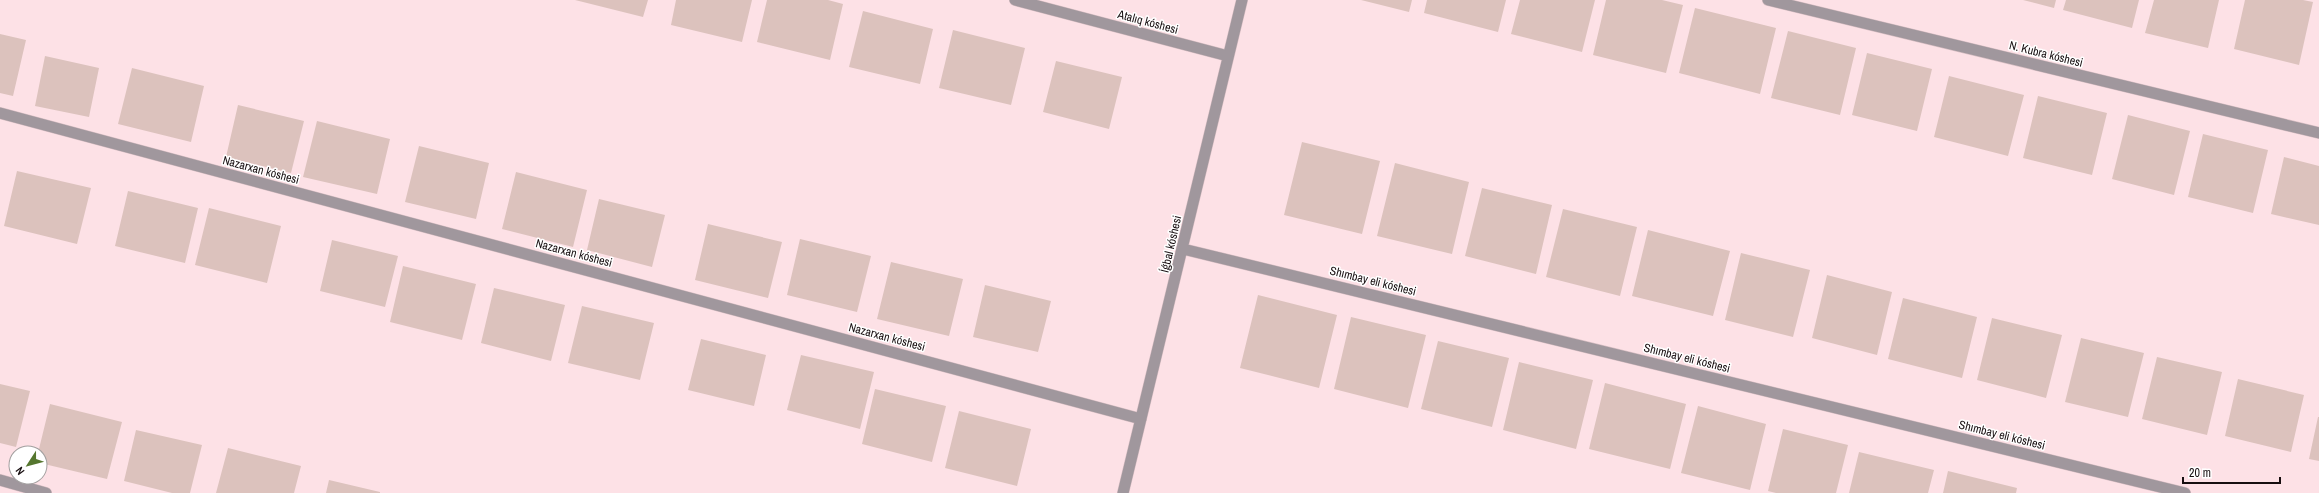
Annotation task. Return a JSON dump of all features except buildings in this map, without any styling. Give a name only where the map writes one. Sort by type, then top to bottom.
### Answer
[{"type":"street","name":"Atalıq kóshesi","points":[[1015,0],[1228,56]]},
{"type":"street","name":"Íǵbal kóshesi","points":[[1123,493],[1242,0]]},
{"type":"street","name":"N. Kubra kóshesi","points":[[1768,0],[2319,133]]},
{"type":"street","name":"Nazarxan kóshesi","points":[[0,113],[1141,419]]},
{"type":"street","name":"Shımbay eli kóshesi","points":[[1183,249],[2185,493]]},
{"type":"street","points":[[0,480],[46,493]]}]
